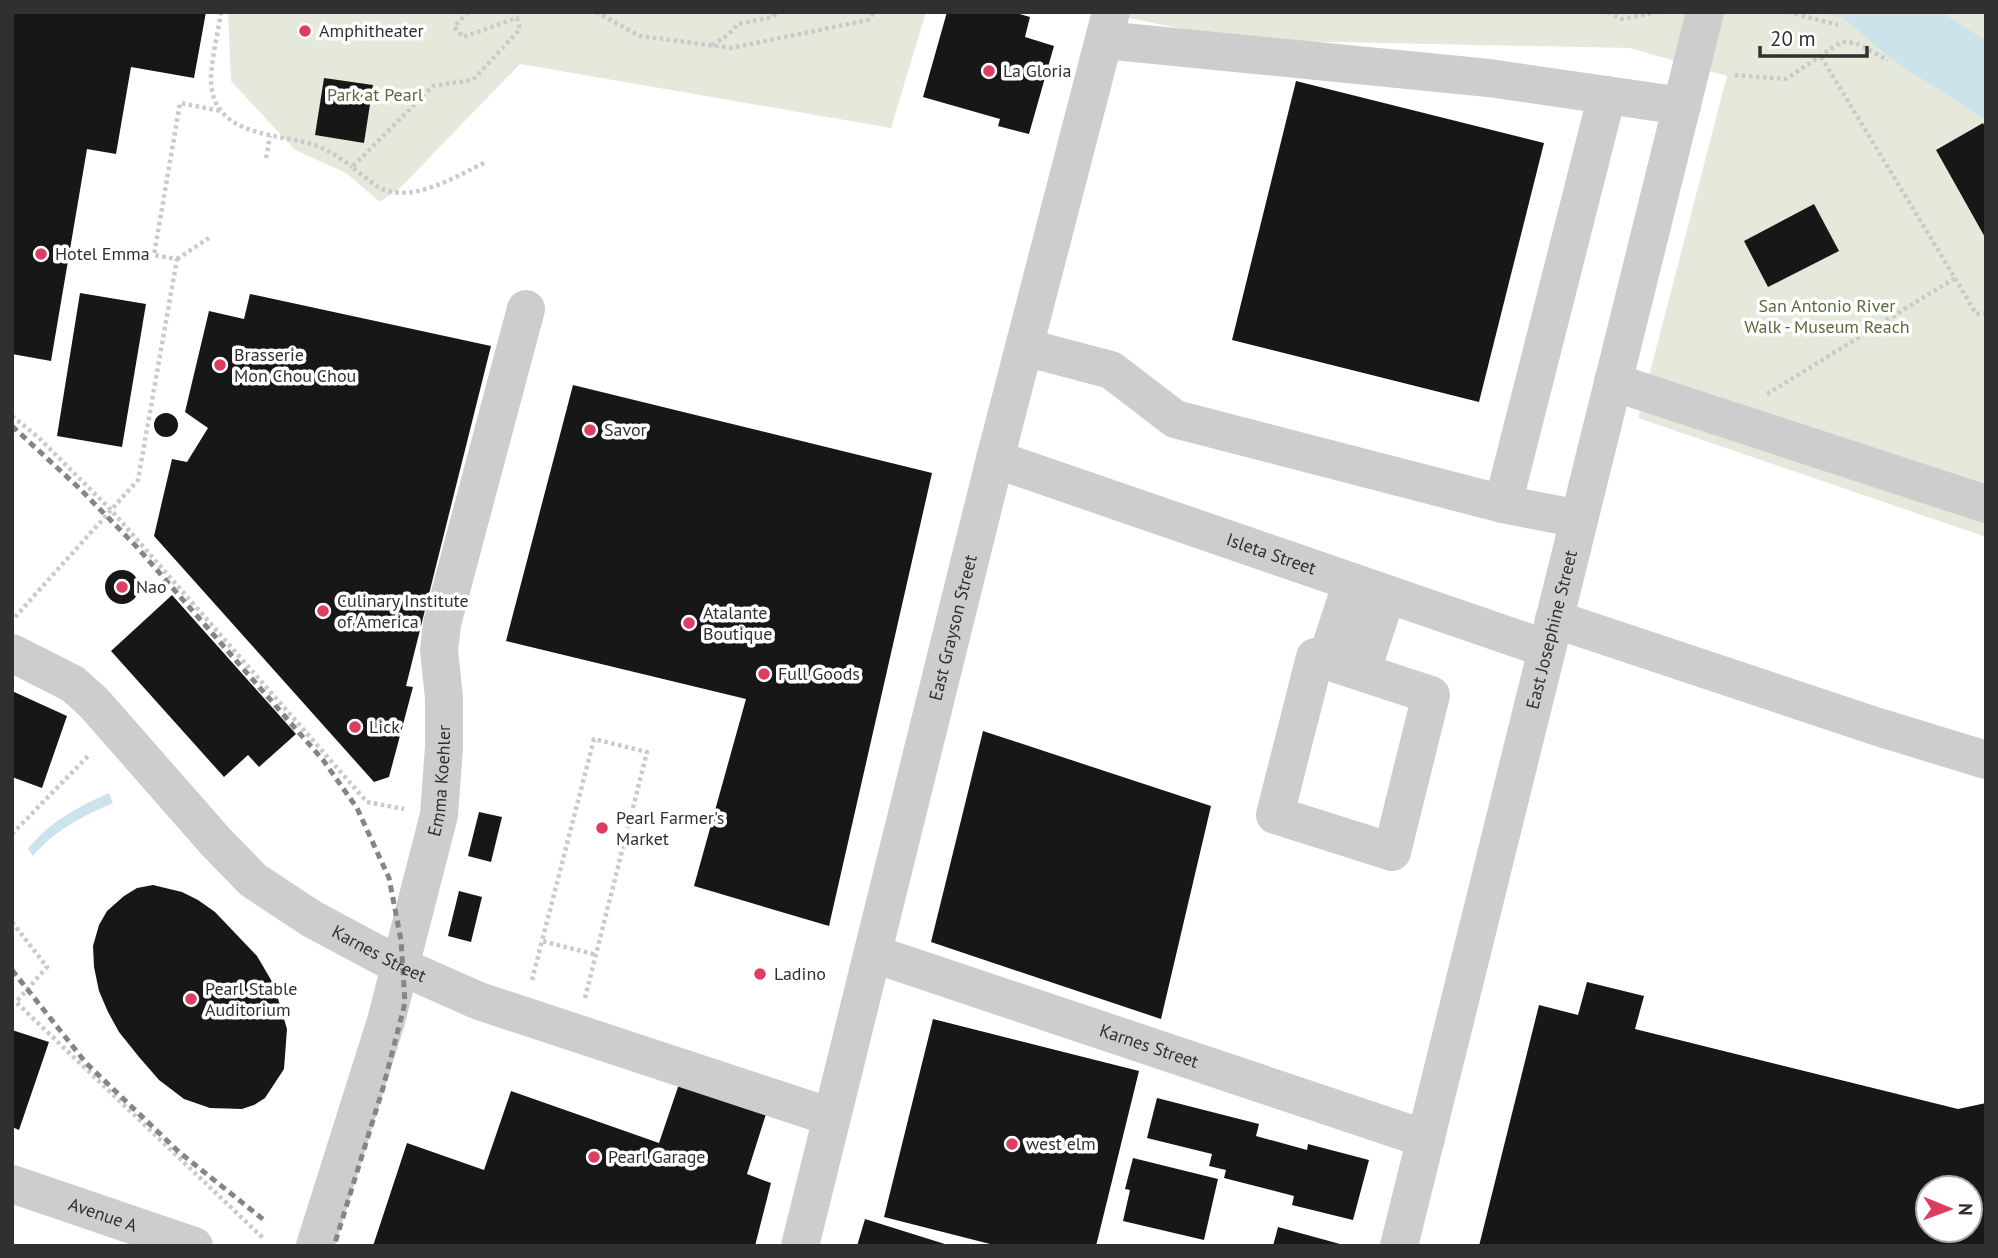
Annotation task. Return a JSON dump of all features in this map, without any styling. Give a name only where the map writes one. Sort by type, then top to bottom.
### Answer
[{"type":"street","name":"East Josephine Street","points":[[1399,1246],[1705,14]]},
{"type":"street","points":[[1107,26],[1682,106]]},
{"type":"street","name":"East Grayson Street","points":[[800,1246],[995,459],[1107,26]]},
{"type":"street","points":[[1503,504],[1608,95]]},
{"type":"street","name":"Emma Koehler","points":[[315,1246],[382,1034],[439,815],[444,747],[444,698],[439,650],[442,624],[526,309]]},
{"type":"street","points":[[1024,347],[1111,370],[1175,419],[1503,504],[1579,519]]},
{"type":"street","points":[[1613,382],[1986,504]]},
{"type":"street","name":"Isleta Street","points":[[995,459],[1369,588],[1551,634],[1986,760]]},
{"type":"street","points":[[1346,663],[1315,657],[1275,815],[1392,852],[1431,695],[1346,663],[1332,643],[1369,588]]},
{"type":"street","name":"Karnes Street","points":[[12,653],[72,684],[116,725],[216,842],[253,880],[312,919],[400,966],[479,1001],[831,1117]]},
{"type":"street","name":"Karnes Street","points":[[874,954],[1426,1139]]},
{"type":"street","name":"Avenue A","points":[[12,1184],[194,1246]]},
{"type":"path","points":[[221,12],[211,76],[212,94],[221,111],[238,126],[322,148],[378,187],[401,192],[431,187],[486,162]]},
{"type":"path","points":[[352,167],[433,86],[473,80],[520,29],[517,18],[463,37],[454,27],[468,12]]},
{"type":"path","points":[[596,12],[640,36],[731,48],[868,20],[874,12]]},
{"type":"path","points":[[711,46],[728,35],[738,24],[773,17],[777,12]]},
{"type":"path","points":[[1608,12],[1622,19],[1658,12]]},
{"type":"path","points":[[1788,12],[1838,24]]},
{"type":"path","points":[[1735,75],[1786,79],[1840,42],[1856,43],[1888,60]]},
{"type":"path","points":[[1820,55],[1976,314],[1986,313]]},
{"type":"path","points":[[209,238],[177,259],[154,255],[180,103],[221,111]]},
{"type":"path","points":[[266,158],[270,136]]},
{"type":"path","points":[[12,621],[138,480],[177,259]]},
{"type":"path","points":[[1726,418],[1955,278]]},
{"type":"path","points":[[12,415],[111,510],[367,802],[415,811]]},
{"type":"path","points":[[12,834],[116,725]]},
{"type":"path","points":[[575,1033],[597,955],[647,752],[594,739],[542,941],[597,955]]},
{"type":"path","points":[[12,922],[47,967],[16,1002],[263,1238]]},
{"type":"green space","name":"Park at Pearl","points":[[228,12],[926,12],[891,128],[520,64],[400,188],[380,202],[346,173],[295,150],[231,81]]},
{"type":"green space","name":"San Antonio River Walk - Museum Reach","points":[[1100,12],[1986,12],[1986,537],[1638,418],[1727,76],[1630,48],[1236,40]]},
{"type":"water","points":[[1822,12],[1942,12],[1986,41],[1986,120],[1894,61],[1842,17]]},
{"type":"water","points":[[109,793],[113,803],[70,825],[33,856],[28,849],[45,831],[75,810]]},
{"type":"building","name":"Hotel Emma","points":[[12,12],[206,12],[194,78],[131,67],[116,154],[87,149],[51,361],[12,354]]},
{"type":"building","name":"La Gloria","points":[[947,12],[1013,12],[1030,17],[1025,37],[1054,46],[1029,134],[998,126],[1000,119],[923,97]]},
{"type":"building","points":[[324,78],[373,85],[364,143],[315,135]]},
{"type":"building","points":[[1296,81],[1544,143],[1479,402],[1232,340]]},
{"type":"building","points":[[1983,123],[1986,129],[1986,239],[1936,150]]},
{"type":"building","points":[[1814,204],[1839,251],[1768,287],[1744,241]]},
{"type":"building","points":[[80,293],[146,304],[122,447],[57,436]]},
{"type":"building","name":"Culinary Institute of America","points":[[250,294],[491,346],[406,686],[413,687],[389,777],[374,782],[154,536],[172,459],[187,462],[208,428],[185,412],[209,311],[244,319]]},
{"type":"building","name":"Full Goods","points":[[573,385],[932,473],[829,926],[694,886],[746,699],[506,641]]},
{"type":"building","points":[[166,413],[177,420],[178,425],[171,436],[166,437],[155,430],[154,425],[161,414]]},
{"type":"building","name":"Nao","points":[[122,570],[134,575],[139,587],[134,599],[122,604],[110,599],[105,587],[110,575]]},
{"type":"building","points":[[172,595],[296,734],[259,767],[248,755],[224,777],[111,651]]},
{"type":"building","points":[[12,691],[67,716],[42,788],[12,777]]},
{"type":"building","points":[[983,731],[1211,806],[1161,1019],[931,942]]},
{"type":"building","points":[[479,812],[502,817],[491,862],[468,856]]},
{"type":"building","name":"Pearl Stable Auditorium","points":[[153,885],[182,892],[215,912],[257,956],[274,985],[287,1029],[284,1069],[265,1098],[254,1105],[242,1109],[210,1108],[184,1099],[159,1080],[119,1032],[108,1012],[99,991],[94,967],[93,946],[99,925],[107,911],[124,896],[137,888]]},
{"type":"building","points":[[459,891],[482,897],[471,942],[448,936]]},
{"type":"building","points":[[1587,982],[1644,996],[1635,1029],[1958,1109],[1986,1103],[1986,1246],[1479,1246],[1539,1005],[1578,1015]]},
{"type":"building","name":"west elm","points":[[933,1019],[1139,1071],[1096,1246],[998,1246],[884,1217]]},
{"type":"building","points":[[12,1030],[49,1042],[19,1130],[12,1127]]},
{"type":"building","name":"Pearl Garage","points":[[679,1084],[766,1114],[747,1174],[771,1183],[755,1246],[373,1246],[407,1143],[484,1170],[511,1091],[659,1143]]},
{"type":"building","points":[[1157,1098],[1259,1124],[1256,1136],[1307,1150],[1308,1144],[1369,1160],[1353,1220],[1292,1205],[1294,1196],[1224,1178],[1226,1170],[1209,1166],[1212,1154],[1147,1138]]},
{"type":"building","points":[[1133,1158],[1218,1179],[1204,1240],[1123,1221],[1130,1190],[1125,1189]]},
{"type":"building","points":[[865,1219],[948,1245],[948,1246],[857,1246]]},
{"type":"building","points":[[1278,1227],[1340,1244],[1273,1246]]},
{"type":"railway","points":[[12,426],[135,545],[323,760],[357,808],[389,878],[401,940],[405,1003],[383,1088],[334,1246]]},
{"type":"railway","points":[[12,970],[86,1063],[179,1152],[264,1220]]},
{"type":"place","name":"Amphitheater","points":[[305,31]]},
{"type":"place","name":"La Gloria","points":[[989,71]]},
{"type":"place","name":"Hotel Emma","points":[[41,254]]},
{"type":"place","name":"Brasserie Mon Chou Chou","points":[[220,365]]},
{"type":"place","name":"Savor","points":[[590,430]]},
{"type":"place","name":"Nao","points":[[122,587]]},
{"type":"place","name":"Culinary Institute of America","points":[[323,611]]},
{"type":"place","name":"Atalante Boutique","points":[[689,623]]},
{"type":"place","name":"Full Goods","points":[[764,674]]},
{"type":"place","name":"Lick","points":[[355,727]]},
{"type":"place","name":"Pearl Farmer's Market","points":[[602,828]]},
{"type":"place","name":"Ladino","points":[[760,974]]},
{"type":"place","name":"Pearl Stable Auditorium","points":[[191,999]]},
{"type":"place","name":"west elm","points":[[1012,1144]]},
{"type":"place","name":"Pearl Garage","points":[[594,1157]]}]
